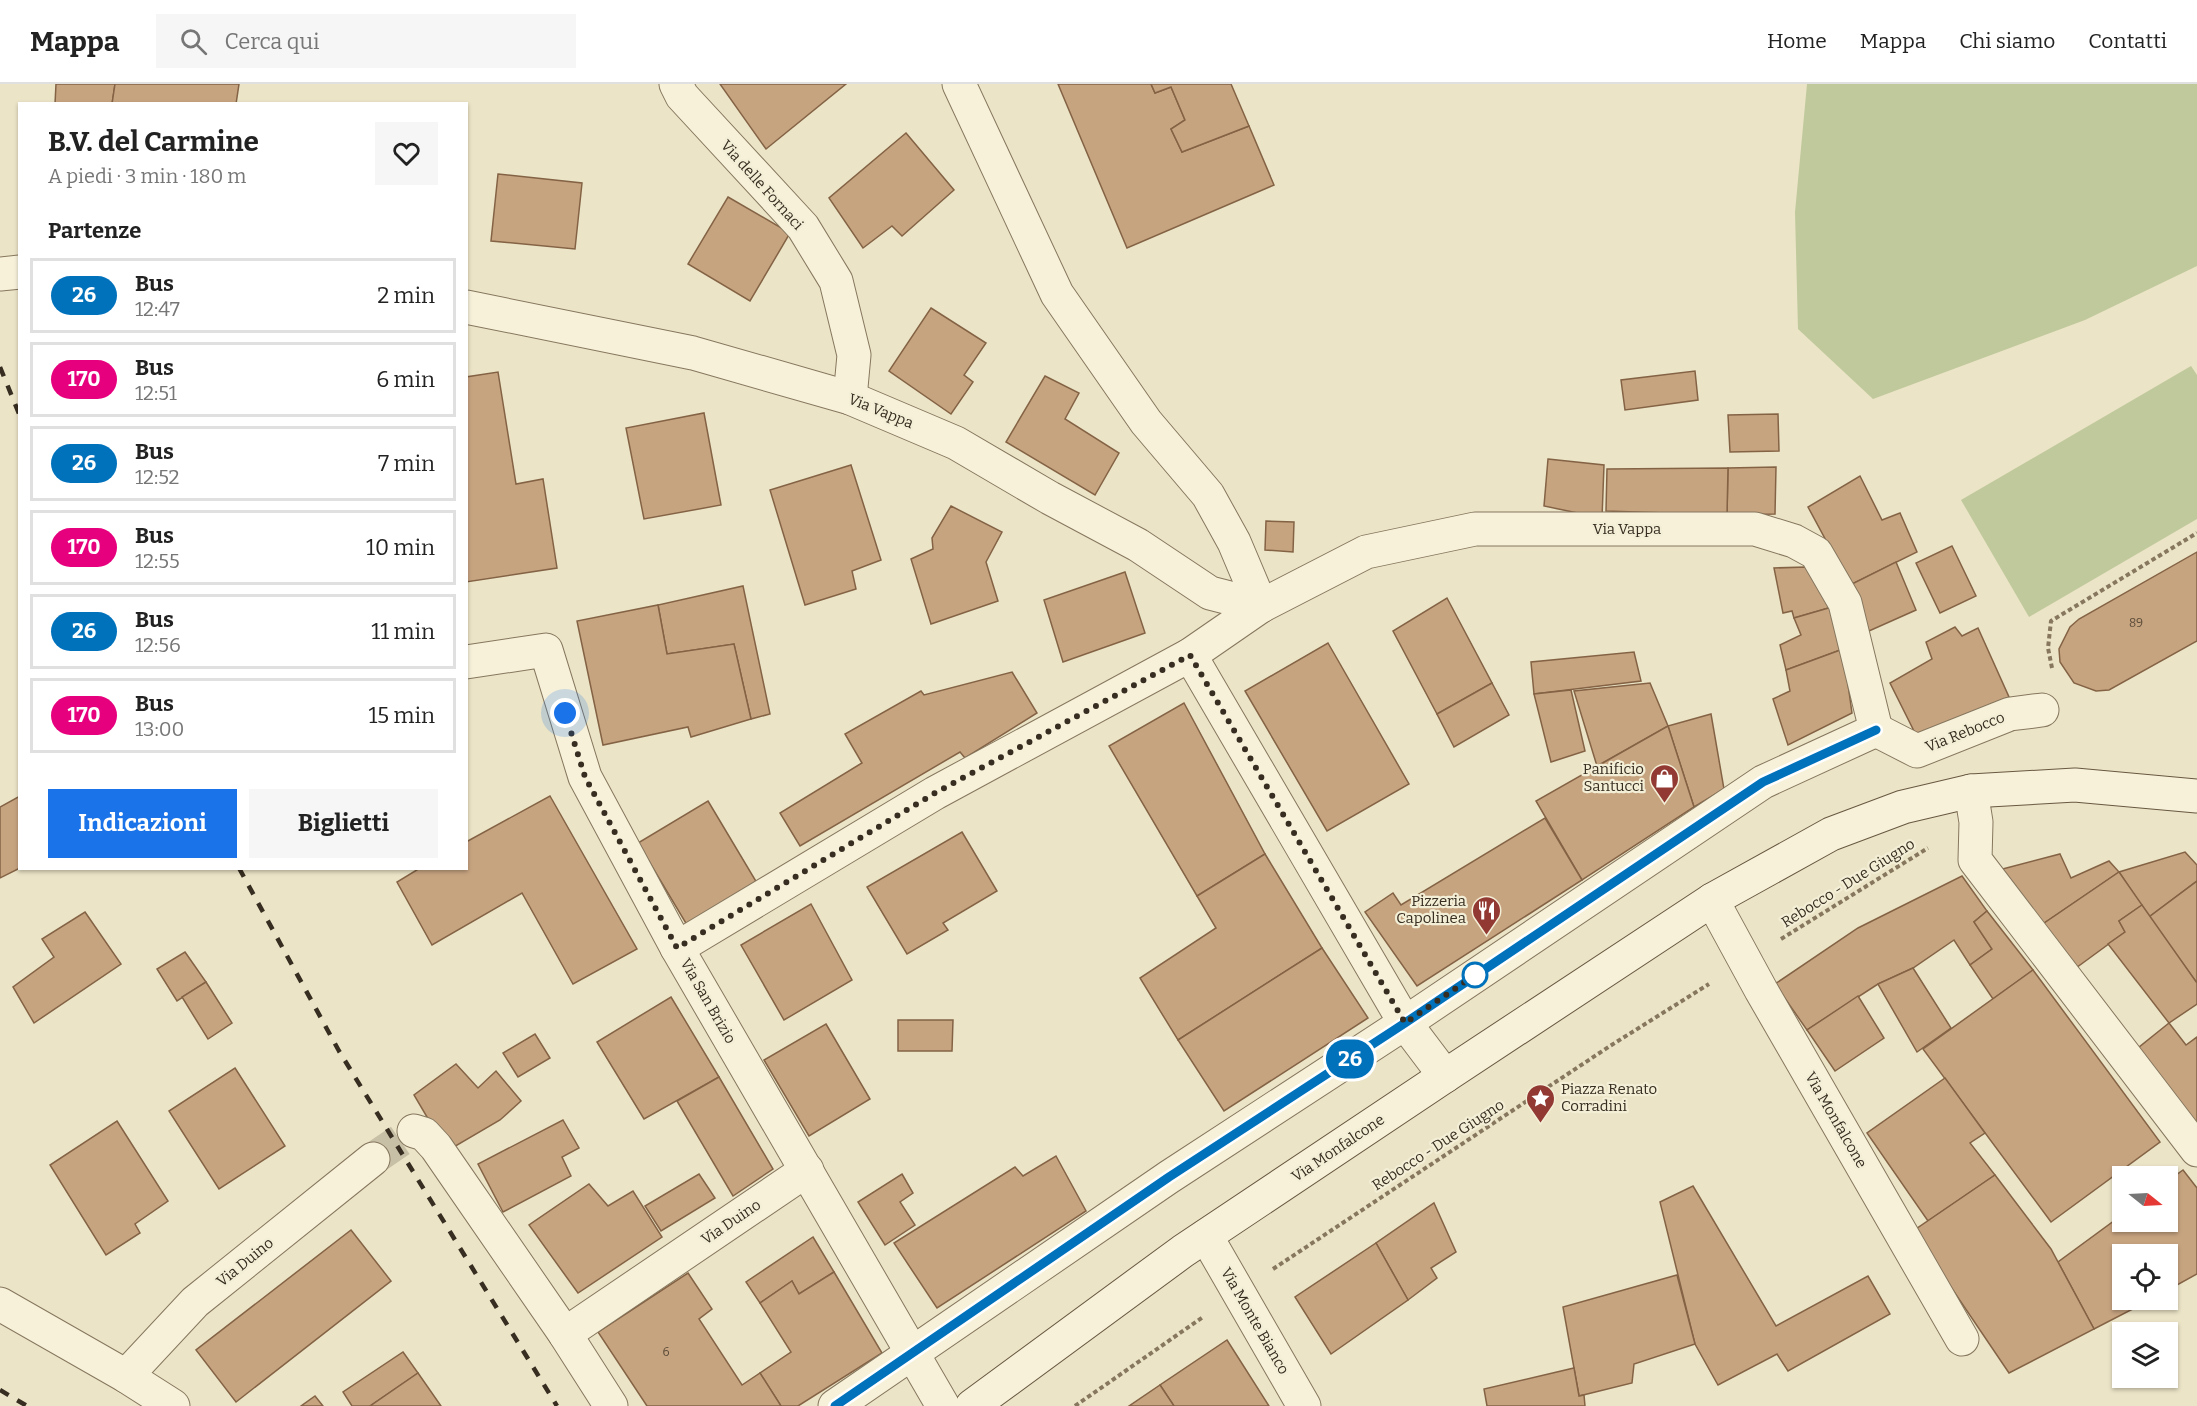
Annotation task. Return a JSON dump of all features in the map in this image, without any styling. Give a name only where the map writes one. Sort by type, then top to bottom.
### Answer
[{"type":"street","name":"Via delle Fornaci","points":[[676,84],[690,104],[803,228],[836,281],[854,355],[850,398]]},
{"type":"street","points":[[959,84],[1057,294],[1146,422],[1208,495],[1234,543],[1261,606]]},
{"type":"street","points":[[0,274],[18,272]]},
{"type":"street","name":"Via Vappa","points":[[468,307],[693,353],[850,398],[956,443],[1050,498],[1138,545],[1210,593],[1261,606]]},
{"type":"street","name":"Via Vappa","points":[[677,948],[935,793],[1190,655],[1261,606],[1366,552],[1475,529],[1755,529],[1794,542],[1816,553],[1845,603],[1876,730]]},
{"type":"street","name":"Via San Brizio","points":[[468,662],[546,650],[585,777],[677,948],[943,1406]]},
{"type":"street","points":[[1190,655],[1405,1023],[1445,1076]]},
{"type":"street","name":"Via Rebocco","points":[[1876,730],[1917,751],[2010,714],[2042,710]]},
{"type":"street","points":[[835,1406],[1169,1177],[1405,1023],[1763,782],[1876,730]]},
{"type":"street","name":"Via Monfalcone","points":[[972,1406],[1206,1236],[1445,1076],[1712,900],[1832,834],[1903,807],[1974,807],[2075,785],[2197,796]]},
{"type":"street","points":[[1974,807],[1976,860],[2197,1150]]},
{"type":"street","name":"Via Monfalcone","points":[[1712,900],[1747,960],[1761,990],[1962,1339]]},
{"type":"street","points":[[414,1131],[424,1134],[436,1147],[565,1334],[611,1406]]},
{"type":"street","name":"Via Duino","points":[[126,1376],[195,1302],[373,1159]]},
{"type":"street","name":"Via Duino","points":[[565,1334],[807,1170]]},
{"type":"street","name":"Via Monte Bianco","points":[[1206,1236],[1304,1406]]},
{"type":"street","points":[[0,1304],[174,1406]]},
{"type":"path","points":[[2051,621],[2197,533]]},
{"type":"path","name":"Rebocco - Due Giugno","points":[[1075,1406],[1239,1292],[1600,1053],[1917,854],[1974,807]]},
{"type":"green space","points":[[1807,84],[2197,84],[2197,266],[2085,320],[1873,399],[1798,329],[1795,212]]},
{"type":"green space","points":[[2191,366],[2197,375],[2197,519],[2029,617],[1961,500]]},
{"type":"building","points":[[56,84],[115,84],[112,102],[55,102]]},
{"type":"building","points":[[115,84],[239,84],[236,102],[112,102]]},
{"type":"building","points":[[720,84],[846,84],[766,149]]},
{"type":"building","points":[[1058,84],[1151,84],[1155,93],[1171,87],[1185,120],[1171,129],[1182,152],[1249,126],[1274,185],[1127,248]]},
{"type":"building","points":[[1151,84],[1231,84],[1249,126],[1182,152],[1171,129],[1185,120],[1171,87],[1155,93]]},
{"type":"building","points":[[906,133],[954,190],[902,236],[892,226],[863,248],[829,198]]},
{"type":"building","points":[[498,174],[582,183],[575,249],[491,241]]},
{"type":"building","points":[[728,197],[790,233],[750,301],[688,264]]},
{"type":"building","points":[[931,308],[986,343],[964,375],[973,382],[951,414],[889,371]]},
{"type":"building","points":[[1695,371],[1698,400],[1625,410],[1621,380]]},
{"type":"building","points":[[498,372],[516,484],[543,479],[557,568],[468,582],[468,377]]},
{"type":"building","points":[[1045,376],[1079,393],[1065,419],[1119,453],[1095,495],[1006,442]]},
{"type":"building","points":[[704,413],[721,505],[644,519],[626,428]]},
{"type":"building","points":[[1778,414],[1779,451],[1730,452],[1728,415]]},
{"type":"building","points":[[1548,459],[1604,465],[1602,518],[1544,506]]},
{"type":"building","points":[[851,465],[881,560],[852,571],[856,589],[805,605],[770,490]]},
{"type":"building","points":[[1776,467],[1775,514],[1727,515],[1728,468]]},
{"type":"building","points":[[1728,468],[1727,515],[1606,511],[1607,469]]},
{"type":"building","points":[[1860,476],[1882,520],[1900,513],[1917,552],[1850,585],[1808,507]]},
{"type":"building","points":[[951,506],[1002,532],[986,562],[998,601],[931,624],[911,559],[933,549],[932,538]]},
{"type":"building","points":[[1266,521],[1294,522],[1293,552],[1265,550]]},
{"type":"building","points":[[1952,546],[1976,596],[1940,613],[1916,563]]},
{"type":"building","points":[[2197,552],[2197,641],[2109,690],[2096,691],[2074,683],[2060,662],[2059,649],[2070,627],[2079,619]]},
{"type":"building","points":[[1896,562],[1916,610],[1869,631],[1850,585]]},
{"type":"building","points":[[1806,567],[1832,607],[1794,618],[1792,611],[1783,613],[1774,568]]},
{"type":"building","points":[[1125,572],[1145,633],[1063,662],[1044,600]]},
{"type":"building","points":[[743,586],[770,714],[751,719],[734,644],[667,654],[658,605]]},
{"type":"building","points":[[1447,598],[1492,683],[1437,714],[1393,631]]},
{"type":"building","points":[[658,605],[667,654],[734,644],[751,719],[691,737],[688,727],[603,745],[577,621]]},
{"type":"building","points":[[1832,607],[1843,649],[1786,670],[1780,645],[1801,635],[1794,618]]},
{"type":"building","points":[[1955,627],[1962,636],[1978,628],[2009,697],[1918,739],[1890,683],[1932,659],[1926,642]]},
{"type":"building","points":[[1328,643],[1409,784],[1327,831],[1245,691]]},
{"type":"building","points":[[1843,649],[1852,713],[1788,745],[1773,699],[1790,691],[1786,670]]},
{"type":"building","points":[[1634,652],[1641,681],[1534,694],[1531,662]]},
{"type":"building","points":[[1012,672],[1037,713],[965,758],[960,752],[800,846],[780,813],[862,763],[845,734],[921,691],[924,695]]},
{"type":"building","points":[[1492,683],[1509,715],[1454,747],[1437,714]]},
{"type":"building","points":[[1650,683],[1668,726],[1597,766],[1574,691]]},
{"type":"building","points":[[1571,690],[1585,751],[1551,762],[1534,694]]},
{"type":"building","points":[[1184,703],[1265,854],[1197,896],[1109,746]]},
{"type":"building","points":[[1711,714],[1724,789],[1694,807],[1668,726]]},
{"type":"building","points":[[1668,726],[1694,807],[1582,880],[1536,801]]},
{"type":"building","points":[[550,796],[637,949],[573,984],[522,893],[432,945],[397,882],[417,870],[468,870],[468,841]]},
{"type":"building","points":[[18,797],[18,869],[0,878],[0,807]]},
{"type":"building","points":[[708,801],[757,883],[687,925],[638,843]]},
{"type":"building","points":[[1545,818],[1582,880],[1417,986],[1365,912],[1393,893],[1401,905]]},
{"type":"building","points":[[962,832],[997,891],[943,923],[948,930],[907,954],[867,887]]},
{"type":"building","points":[[2185,852],[2197,865],[2197,881],[2149,917],[2119,872]]},
{"type":"building","points":[[1265,854],[1322,948],[1178,1040],[1140,978],[1216,928],[1197,896]]},
{"type":"building","points":[[2060,854],[2071,878],[2109,861],[2119,872],[2034,930],[1995,871]]},
{"type":"building","points":[[2119,872],[2142,905],[2119,921],[2125,932],[2065,976],[2034,930]]},
{"type":"building","points":[[1962,876],[1987,911],[1974,922],[1992,949],[1970,965],[1954,940],[1913,968],[1878,984],[1807,1030],[1775,984],[1858,928]]},
{"type":"building","points":[[2197,881],[2197,983],[2149,917]]},
{"type":"building","points":[[811,904],[852,980],[784,1020],[741,945]]},
{"type":"building","points":[[2142,905],[2197,983],[2197,1004],[2169,1023],[2108,944],[2125,932],[2119,921]]},
{"type":"building","points":[[1987,911],[2033,970],[1993,999],[1970,965],[1992,949],[1974,922]]},
{"type":"building","points":[[85,912],[121,964],[34,1023],[13,987],[54,957],[42,939]]},
{"type":"building","points":[[1322,948],[1368,1018],[1224,1111],[1178,1040]]},
{"type":"building","points":[[185,952],[206,982],[177,1001],[157,969]]},
{"type":"building","points":[[1913,968],[1951,1028],[1917,1052],[1878,984]]},
{"type":"building","points":[[2033,970],[2160,1142],[2127,1166],[2112,1166],[2112,1177],[2051,1222],[1923,1049]]},
{"type":"building","points":[[206,982],[232,1023],[208,1039],[182,997]]},
{"type":"building","points":[[1858,996],[1884,1038],[1835,1071],[1807,1030]]},
{"type":"building","points":[[671,997],[719,1077],[644,1119],[597,1042]]},
{"type":"building","points":[[898,1020],[953,1020],[952,1051],[898,1051]]},
{"type":"building","points":[[2169,1023],[2186,1045],[2197,1037],[2197,1128],[2138,1048]]},
{"type":"building","points":[[826,1024],[870,1099],[809,1136],[764,1060]]},
{"type":"building","points":[[535,1034],[550,1058],[518,1077],[503,1053]]},
{"type":"building","points":[[456,1064],[478,1088],[496,1071],[521,1101],[500,1120],[447,1151],[414,1095]]},
{"type":"building","points":[[235,1068],[285,1146],[219,1189],[169,1111]]},
{"type":"building","points":[[719,1077],[773,1169],[733,1196],[677,1101]]},
{"type":"building","points":[[1945,1078],[1985,1133],[1970,1143],[1995,1175],[1928,1221],[1867,1133]]},
{"type":"building","points":[[563,1120],[579,1148],[562,1157],[571,1176],[503,1212],[478,1164]]},
{"type":"building","points":[[117,1121],[168,1201],[135,1224],[140,1233],[106,1255],[50,1165]]},
{"type":"building","points":[[1056,1156],[1086,1211],[937,1308],[894,1243],[1015,1167],[1023,1176]]},
{"type":"building","points":[[2183,1170],[2197,1188],[2197,1274],[2178,1284],[2178,1244],[2112,1244],[2112,1310],[2131,1310],[2094,1329],[2058,1262],[2112,1222],[2112,1232],[2178,1232],[2178,1174]]},
{"type":"building","points":[[699,1174],[715,1198],[661,1231],[645,1206]]},
{"type":"building","points":[[902,1174],[913,1193],[900,1202],[915,1225],[885,1245],[858,1202]]},
{"type":"building","points":[[1995,1175],[2051,1249],[2094,1329],[2009,1373],[1913,1231]]},
{"type":"building","points":[[589,1184],[608,1206],[633,1191],[662,1237],[578,1293],[529,1225]]},
{"type":"building","points":[[1693,1186],[1776,1326],[1868,1276],[1890,1314],[1788,1371],[1777,1354],[1718,1385],[1695,1344],[1660,1202]]},
{"type":"building","points":[[1434,1203],[1456,1252],[1431,1268],[1437,1278],[1408,1300],[1376,1243]]},
{"type":"building","points":[[351,1230],[391,1281],[236,1402],[196,1350]]},
{"type":"building","points":[[813,1237],[834,1272],[799,1294],[792,1281],[760,1303],[746,1282]]},
{"type":"building","points":[[1376,1243],[1408,1300],[1331,1354],[1295,1297]]},
{"type":"building","points":[[834,1272],[882,1353],[798,1406],[781,1406],[760,1373],[791,1352],[760,1303],[792,1281],[799,1294]]},
{"type":"building","points":[[688,1273],[712,1309],[699,1319],[742,1385],[760,1373],[781,1406],[647,1406],[598,1332]]},
{"type":"building","points":[[1677,1275],[1695,1344],[1634,1364],[1632,1383],[1579,1396],[1563,1307]]},
{"type":"building","points":[[1227,1340],[1269,1406],[1174,1406],[1160,1385]]},
{"type":"building","points":[[403,1352],[418,1373],[370,1406],[352,1406],[343,1392]]},
{"type":"building","points":[[1574,1368],[1579,1396],[1584,1395],[1585,1406],[1487,1406],[1484,1389]]},
{"type":"building","points":[[418,1373],[441,1406],[370,1406]]},
{"type":"building","points":[[1160,1385],[1174,1406],[1129,1406]]},
{"type":"building","points":[[315,1396],[323,1406],[301,1406]]},
{"type":"tunnel","points":[[373,1159],[414,1131]]},
{"type":"railway","points":[[0,367],[18,411]]},
{"type":"railway","points":[[240,870],[339,1051],[557,1406]]},
{"type":"railway","points":[[0,1390],[27,1406]]},
{"type":"bus line","name":"26","points":[[835,1406],[1169,1177],[1405,1023],[1763,782],[1876,730]]},
{"type":"place","name":"Panificio Santucci","points":[[1665,804]]},
{"type":"place","name":"Pizzeria Capolinea","points":[[1487,936]]},
{"type":"place","name":"Piazza Renato Corradini","points":[[1540,1124]]},
{"type":"route","points":[[565,713],[585,777],[677,948],[935,793],[1190,655],[1405,1023],[1484,969],[1475,975]]}]
